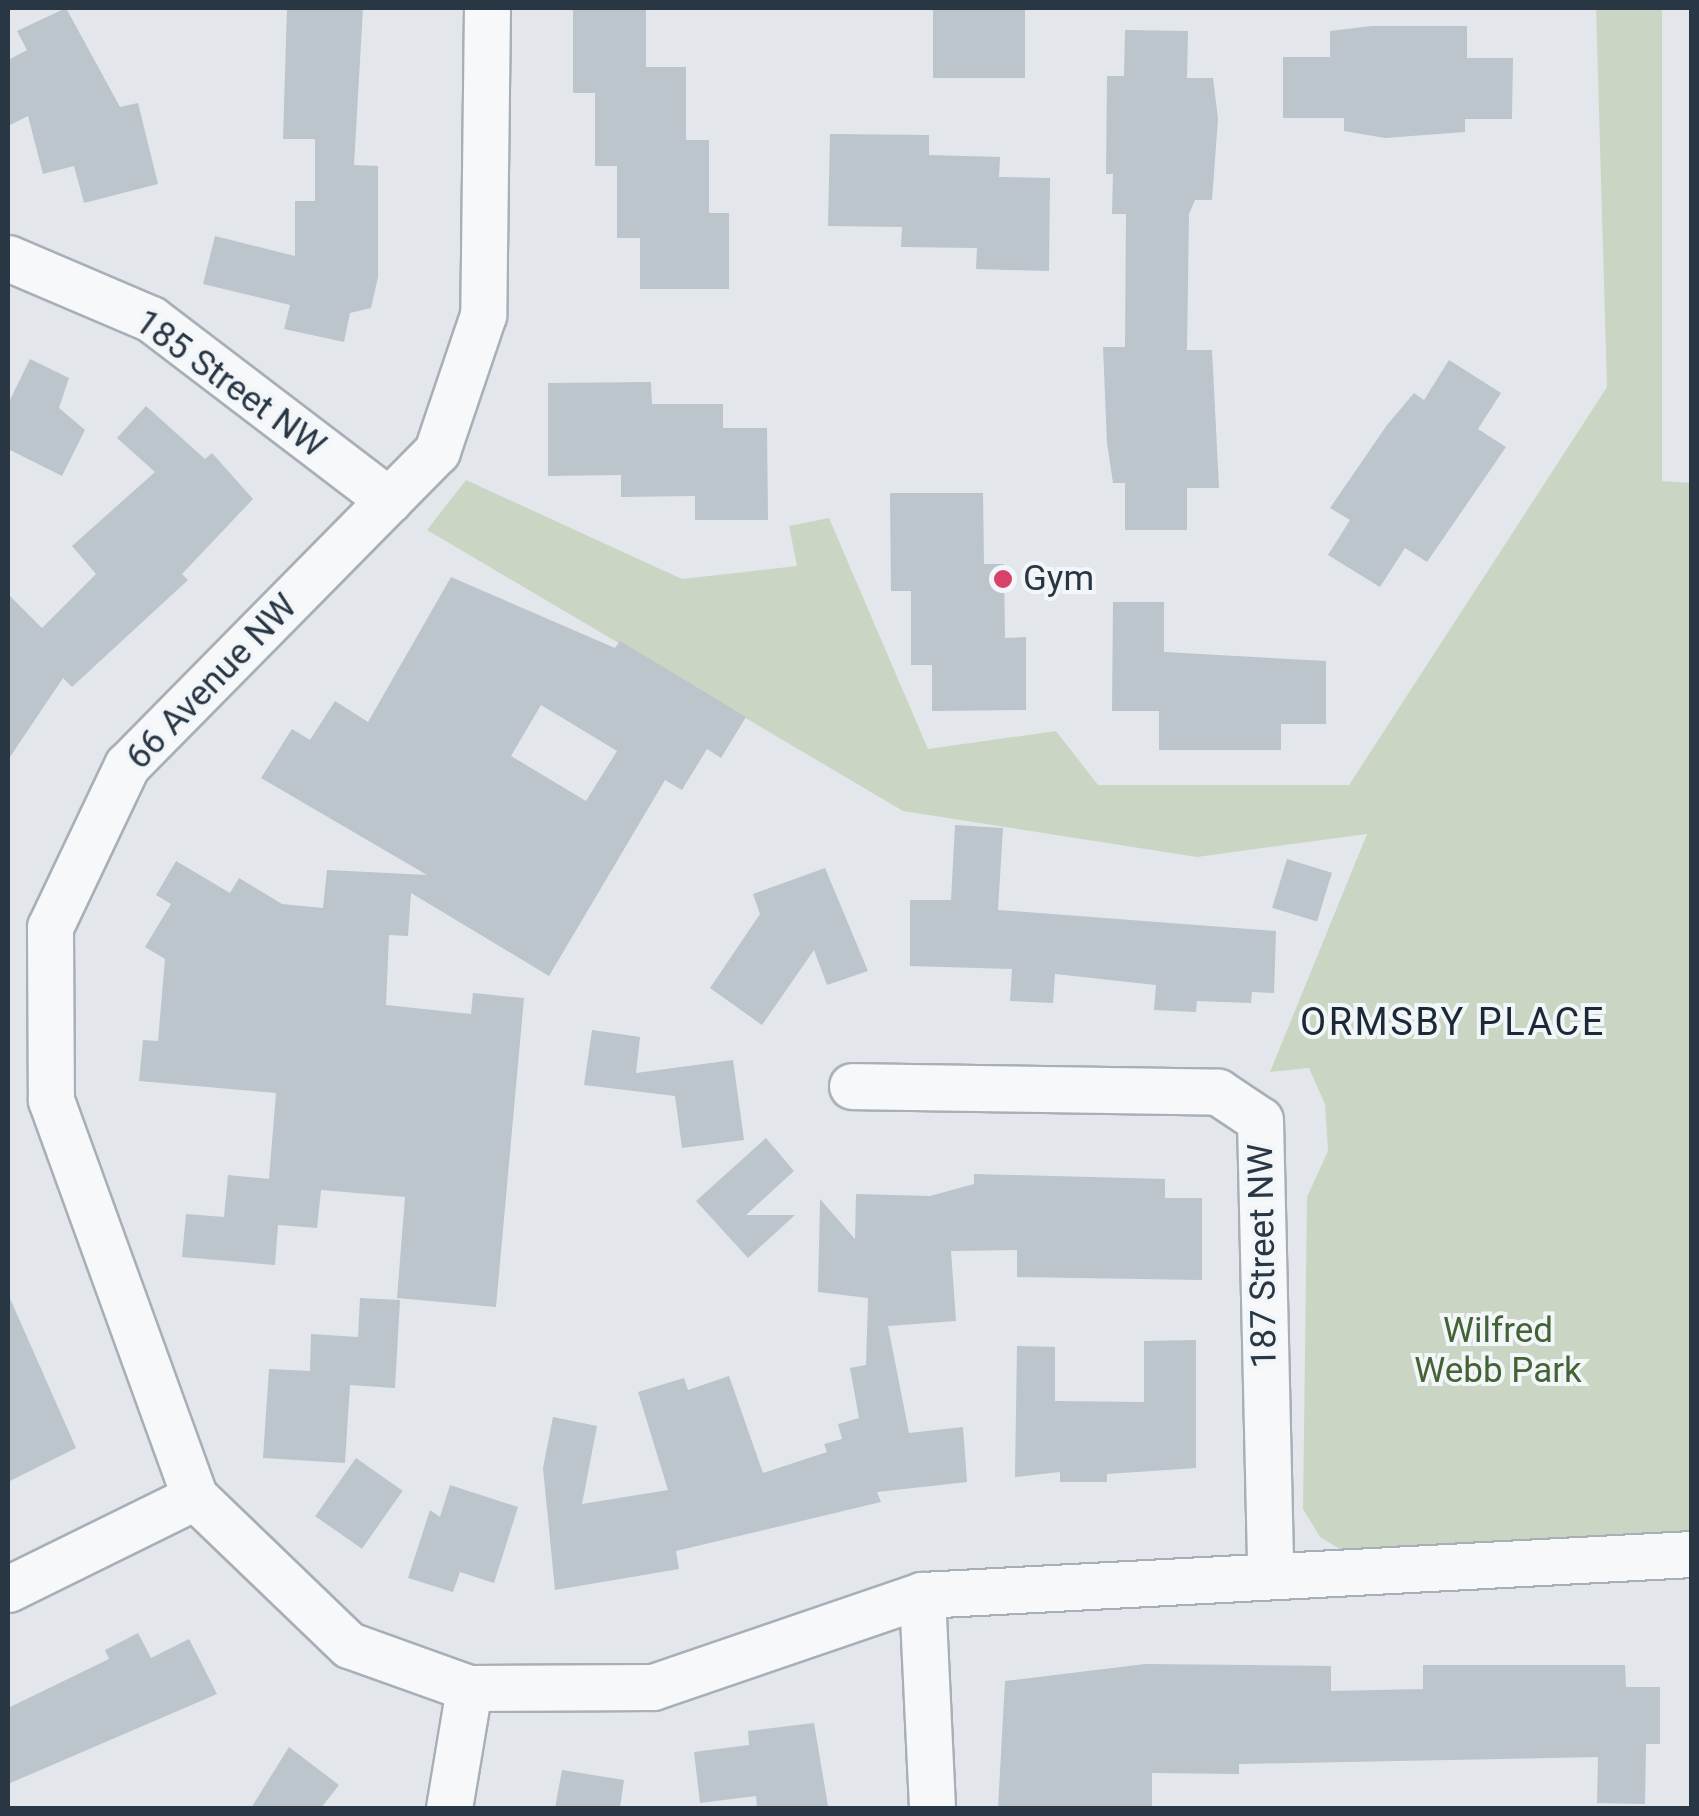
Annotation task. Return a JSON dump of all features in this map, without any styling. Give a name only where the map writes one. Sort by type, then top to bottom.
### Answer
[{"type":"street","name":"66 Avenue NW","points":[[196,1497],[50,1100],[50,928],[127,765],[437,451],[484,315],[487,8]]},
{"type":"street","name":"185 Street NW","points":[[8,258],[151,319],[388,500]]},
{"type":"street","name":"187 Street NW","points":[[852,1086],[1218,1092],[1260,1120],[1270,1570]]},
{"type":"street","points":[[8,1590],[196,1497],[349,1645],[469,1688],[653,1687],[922,1595],[1270,1570],[1692,1554]]},
{"type":"street","points":[[922,1595],[932,1808]]},
{"type":"street","points":[[449,1808],[469,1688]]},
{"type":"green space","name":"Wilfred Webb Park","points":[[1596,8],[1662,8],[1662,481],[1692,483],[1691,1536],[1343,1551],[1320,1537],[1303,1509],[1307,1197],[1328,1151],[1325,1104],[1309,1068],[1270,1072],[1367,834],[1197,857],[903,811],[427,530],[466,480],[682,579],[797,566],[789,526],[829,518],[928,749],[1056,731],[1098,785],[1349,785],[1607,387]]},
{"type":"building","points":[[66,8],[120,107],[138,103],[158,184],[84,203],[74,166],[43,174],[28,116],[8,126],[8,60],[27,50],[17,31]]},
{"type":"building","points":[[287,8],[363,8],[354,165],[378,166],[378,277],[371,308],[350,313],[344,342],[284,329],[290,305],[203,284],[215,236],[295,256],[295,201],[315,201],[315,139],[283,139]]},
{"type":"building","points":[[573,8],[646,8],[646,67],[686,67],[686,140],[709,140],[709,213],[729,213],[729,289],[640,289],[640,238],[617,238],[617,166],[595,166],[595,93],[573,93]]},
{"type":"building","points":[[933,8],[1025,8],[1025,78],[933,78]]},
{"type":"building","points":[[1372,26],[1467,26],[1467,58],[1513,58],[1512,119],[1465,119],[1465,132],[1385,138],[1344,131],[1344,118],[1283,118],[1283,57],[1330,57],[1330,31]]},
{"type":"building","points":[[1125,30],[1188,31],[1187,78],[1213,78],[1218,119],[1212,200],[1195,200],[1189,214],[1187,350],[1212,350],[1219,488],[1187,488],[1187,530],[1125,530],[1125,483],[1113,483],[1107,443],[1103,347],[1125,347],[1126,214],[1112,214],[1113,174],[1106,174],[1107,76],[1124,76]]},
{"type":"building","points":[[830,134],[929,135],[929,155],[1000,157],[999,177],[1050,178],[1049,271],[976,269],[977,248],[901,247],[902,227],[828,226]]},
{"type":"building","points":[[30,359],[69,378],[59,408],[85,430],[62,476],[8,449],[8,404]]},
{"type":"building","points":[[1449,360],[1501,393],[1478,429],[1506,447],[1427,562],[1405,548],[1380,587],[1328,555],[1350,520],[1330,508],[1387,425],[1414,393],[1424,400]]},
{"type":"building","points":[[651,382],[652,404],[723,404],[723,428],[767,428],[768,520],[695,520],[695,496],[621,497],[621,475],[548,476],[548,383]]},
{"type":"building","points":[[146,406],[205,459],[212,453],[253,499],[182,574],[188,580],[72,687],[63,678],[8,760],[8,594],[42,628],[96,574],[72,546],[155,472],[117,438]]},
{"type":"building","points":[[890,493],[983,493],[984,564],[1004,564],[1005,638],[1026,637],[1026,710],[932,711],[932,665],[911,665],[911,591],[891,591]]},
{"type":"building","points":[[451,577],[615,648],[620,641],[746,717],[721,758],[707,749],[682,790],[665,780],[549,976],[411,893],[408,936],[389,935],[386,1005],[471,1014],[473,993],[524,998],[496,1307],[397,1298],[405,1197],[321,1190],[317,1228],[278,1225],[275,1265],[182,1257],[186,1214],[224,1217],[228,1175],[269,1179],[276,1093],[139,1081],[143,1040],[158,1041],[165,959],[145,947],[171,904],[156,895],[176,861],[230,893],[239,878],[282,904],[323,908],[327,870],[427,875],[261,778],[292,729],[310,740],[335,701],[368,722]],"holes":[[[541,705],[617,751],[586,801],[511,756]]]},
{"type":"building","points":[[1113,602],[1164,602],[1164,652],[1326,661],[1326,724],[1281,724],[1281,750],[1159,750],[1159,711],[1112,711]]},
{"type":"building","points":[[955,825],[1003,828],[998,910],[1276,931],[1274,993],[1252,992],[1251,1003],[1197,1001],[1196,1012],[1154,1010],[1156,985],[1055,974],[1053,1003],[1010,1001],[1012,969],[910,966],[910,900],[951,900]]},
{"type":"building","points":[[1287,859],[1332,873],[1317,922],[1272,908]]},
{"type":"building","points":[[825,868],[868,971],[827,985],[814,950],[762,1025],[710,988],[760,914],[753,894]]},
{"type":"building","points":[[592,1030],[640,1037],[636,1073],[733,1060],[744,1140],[682,1148],[675,1096],[584,1085]]},
{"type":"building","points":[[766,1138],[794,1171],[746,1215],[795,1215],[748,1258],[696,1201]]},
{"type":"building","points":[[974,1174],[1165,1179],[1165,1198],[1202,1198],[1202,1280],[1017,1277],[1017,1250],[951,1251],[956,1321],[888,1326],[909,1433],[963,1427],[967,1482],[877,1492],[881,1502],[676,1551],[679,1569],[555,1590],[543,1468],[553,1417],[597,1426],[582,1504],[668,1490],[638,1392],[684,1378],[688,1390],[729,1376],[763,1473],[827,1452],[824,1444],[842,1439],[838,1424],[859,1418],[850,1368],[866,1365],[868,1298],[818,1292],[820,1199],[855,1239],[856,1194],[930,1196],[974,1184]]},
{"type":"building","points":[[8,1294],[76,1448],[8,1482]]},
{"type":"building","points":[[360,1298],[400,1300],[395,1388],[350,1385],[345,1463],[263,1458],[269,1369],[310,1371],[311,1334],[358,1337]]},
{"type":"building","points":[[1196,1340],[1196,1468],[1107,1474],[1107,1482],[1060,1482],[1060,1472],[1015,1477],[1017,1346],[1055,1347],[1055,1401],[1144,1402],[1144,1341]]},
{"type":"building","points":[[356,1458],[403,1491],[362,1549],[315,1516]]},
{"type":"building","points":[[450,1485],[518,1507],[494,1583],[460,1572],[453,1592],[408,1578],[430,1510],[440,1517]]},
{"type":"building","points":[[138,1633],[151,1658],[189,1639],[217,1694],[8,1784],[8,1708],[109,1659],[105,1650]]},
{"type":"building","points":[[1145,1664],[1331,1666],[1331,1691],[1423,1689],[1423,1665],[1625,1665],[1626,1687],[1660,1687],[1660,1744],[1646,1744],[1645,1804],[1597,1803],[1598,1757],[1239,1764],[1239,1774],[1152,1773],[1152,1808],[998,1808],[1005,1681]]},
{"type":"building","points":[[814,1723],[828,1806],[757,1808],[756,1796],[700,1803],[694,1752],[749,1745],[748,1731]]},
{"type":"building","points":[[289,1747],[339,1785],[321,1808],[251,1808]]},
{"type":"building","points":[[562,1770],[624,1780],[620,1808],[555,1808]]},
{"type":"place","name":"Gym","points":[[1003,579]]},
{"type":"district","name":"ORMSBY PLACE","points":[[1453,1023]]}]
